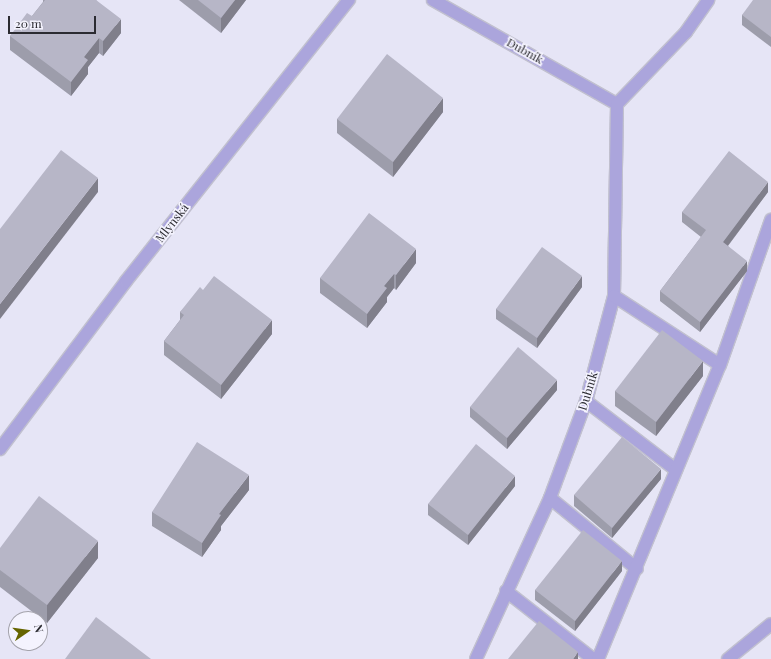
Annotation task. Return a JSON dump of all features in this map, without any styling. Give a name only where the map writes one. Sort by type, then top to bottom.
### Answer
[{"type":"street","name":"Mlynská","points":[[0,449],[126,281],[349,0]]},
{"type":"street","name":"Dubník","points":[[432,0],[617,104],[614,296],[586,401],[550,498],[476,659]]},
{"type":"street","points":[[617,104],[686,32],[708,0]]},
{"type":"street","points":[[598,659],[637,569],[720,365],[771,220]]},
{"type":"street","points":[[614,296],[720,365]]},
{"type":"street","points":[[586,401],[676,470]]},
{"type":"street","points":[[550,498],[637,569]]},
{"type":"street","points":[[506,591],[593,659]]},
{"type":"street","points":[[728,659],[771,624]]},
{"type":"building","points":[[45,0],[96,0],[121,19],[103,41],[99,38],[84,57],[88,60],[71,82],[10,36],[27,13],[32,16]]},
{"type":"building","points":[[198,0],[235,0],[221,18]]},
{"type":"building","points":[[753,0],[771,0],[771,37],[742,15]]},
{"type":"building","points":[[387,54],[443,98],[393,162],[337,119]]},
{"type":"building","points":[[61,150],[98,178],[0,304],[0,229]]},
{"type":"building","points":[[729,151],[768,182],[723,242],[747,261],[700,322],[660,291],[706,230],[682,212]]},
{"type":"building","points":[[369,213],[416,249],[396,275],[394,274],[384,286],[387,288],[367,314],[320,278]]},
{"type":"building","points":[[542,247],[582,276],[537,338],[496,309]]},
{"type":"building","points":[[214,276],[272,320],[221,385],[164,341],[184,315],[180,312],[200,287],[203,290]]},
{"type":"building","points":[[662,330],[703,361],[656,422],[615,391]]},
{"type":"building","points":[[518,347],[557,380],[507,438],[470,407]]},
{"type":"building","points":[[622,437],[661,469],[612,528],[574,495]]},
{"type":"building","points":[[197,442],[249,475],[219,514],[221,515],[202,543],[152,512]]},
{"type":"building","points":[[476,444],[515,476],[468,535],[428,504]]},
{"type":"building","points":[[39,496],[98,541],[47,605],[0,570],[0,548]]},
{"type":"building","points":[[583,530],[622,561],[575,621],[535,590]]},
{"type":"building","points":[[96,617],[151,659],[65,659]]},
{"type":"building","points":[[539,621],[578,652],[573,659],[508,659]]}]
